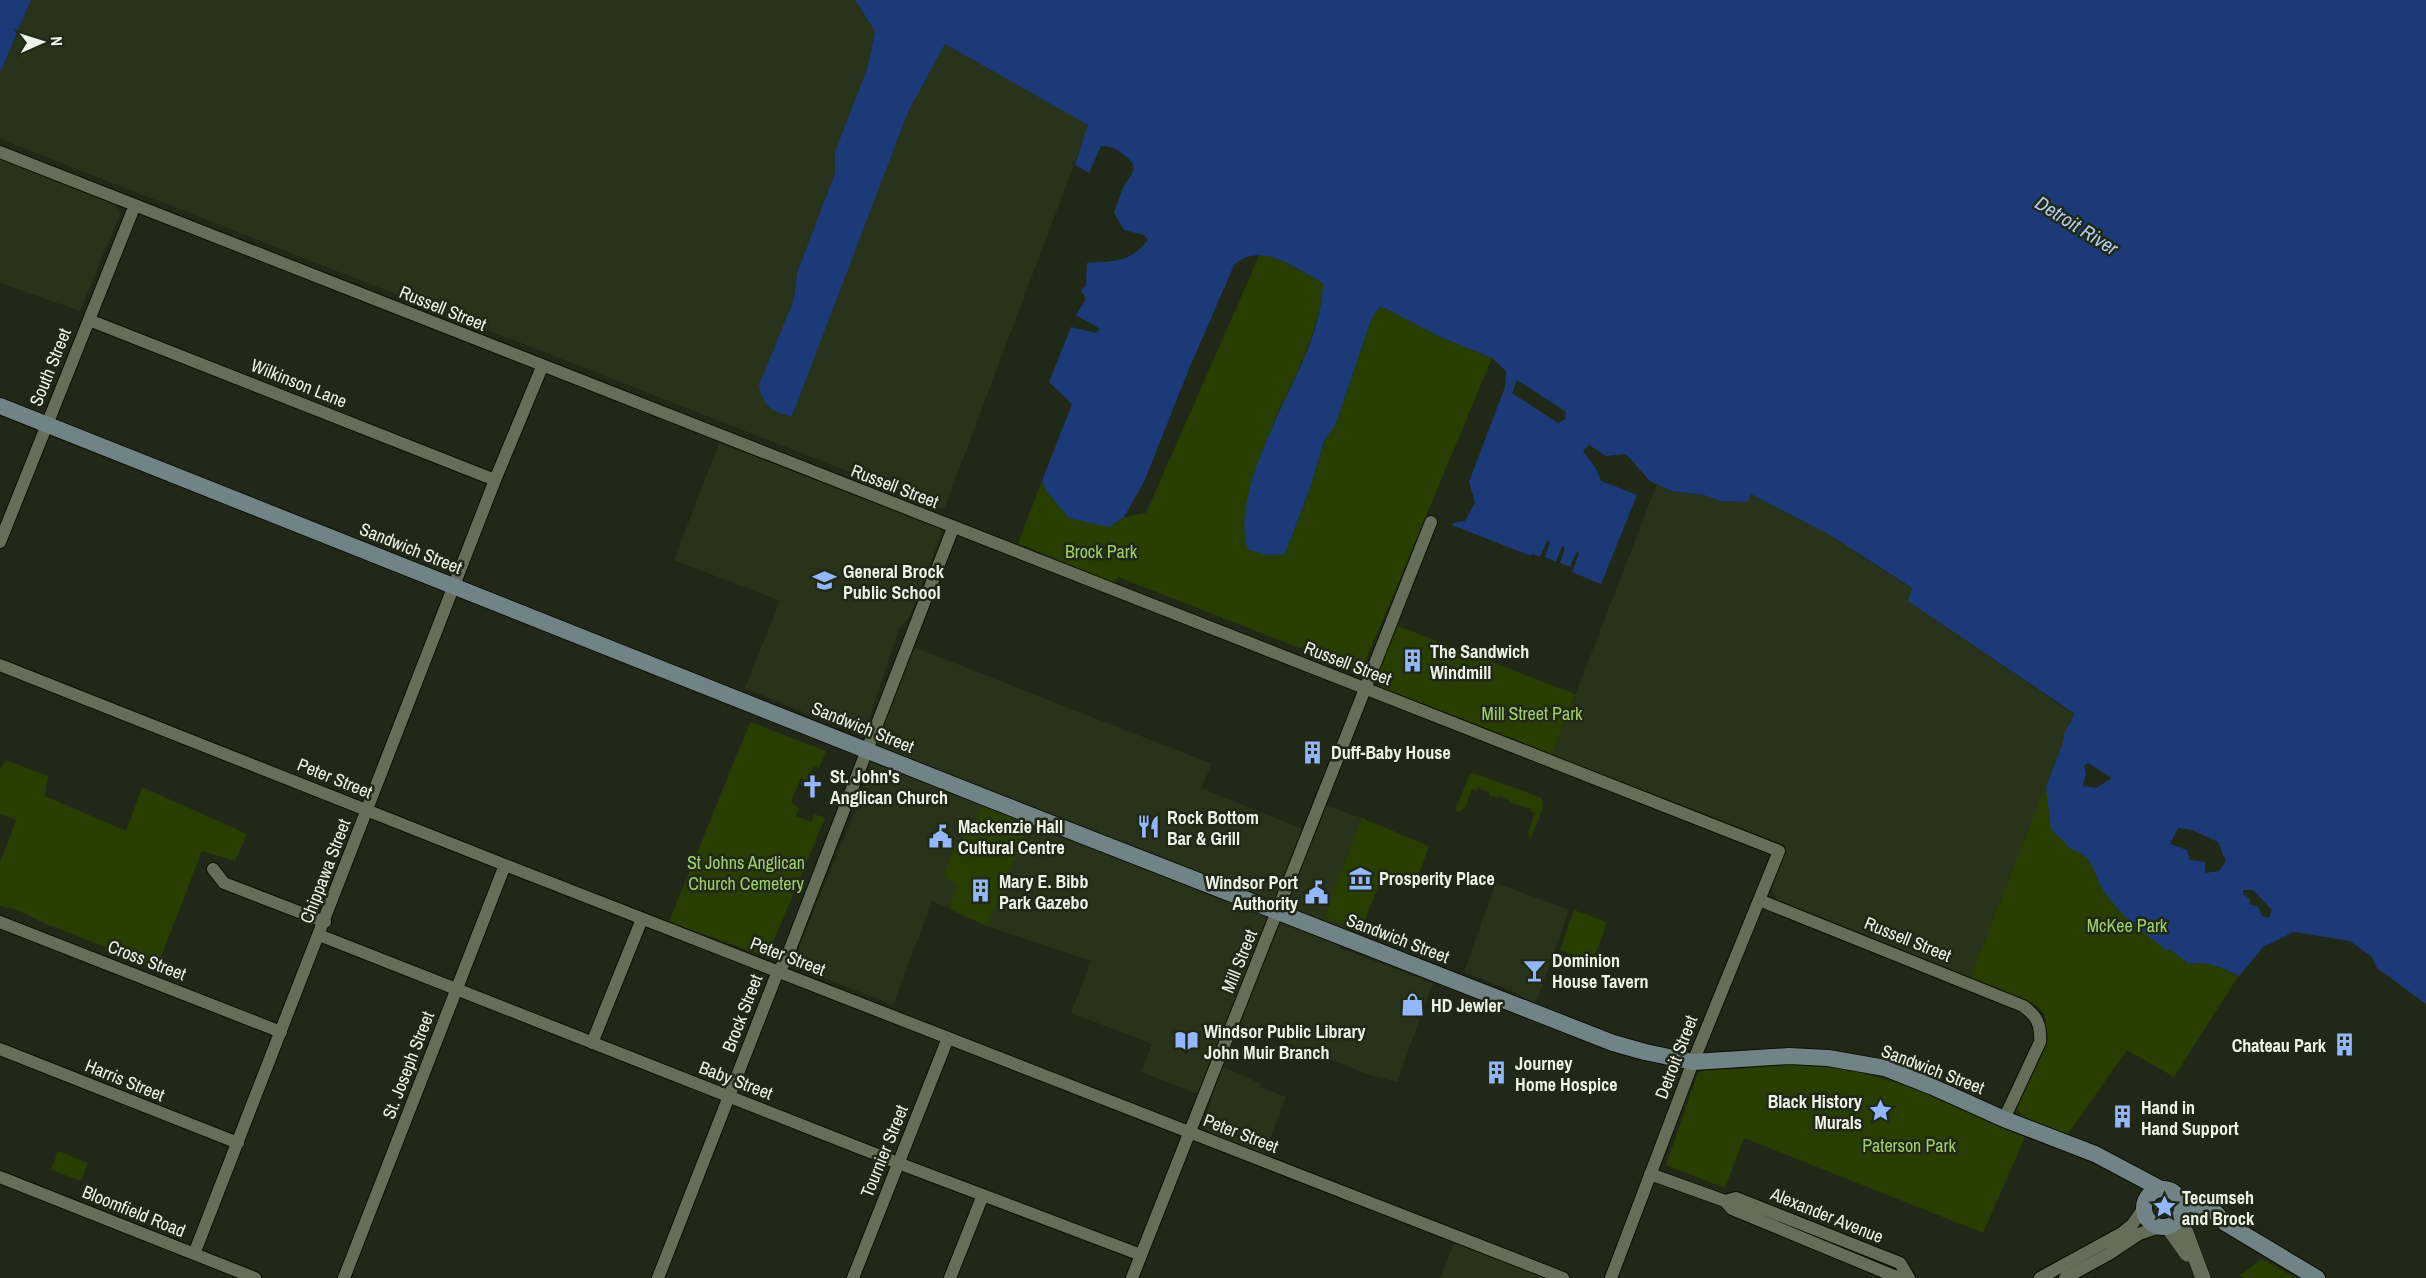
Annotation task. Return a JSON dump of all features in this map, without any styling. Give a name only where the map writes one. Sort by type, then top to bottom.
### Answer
[{"type":"main road","name":"Sandwich Street","points":[[0,406],[1613,1043],[1693,1062],[1789,1056],[1828,1058],[1885,1068],[1934,1087],[2004,1119],[2095,1154]]},
{"type":"main road","points":[[2095,1154],[2161,1189],[2172,1191],[2181,1200],[2216,1214],[2225,1223],[2317,1278]]},
{"type":"main road","points":[[2095,1154],[2131,1184],[2148,1220],[2169,1224],[2200,1216],[2225,1223]]},
{"type":"main road","points":[[2144,1208],[2149,1195],[2161,1189]]},
{"type":"main road","points":[[2169,1224],[2182,1206],[2181,1200]]},
{"type":"street","name":"Russell Street","points":[[0,152],[542,367],[1779,851]]},
{"type":"street","name":"South Street","points":[[0,542],[135,205]]},
{"type":"street","name":"Wilkinson Lane","points":[[89,320],[495,480]]},
{"type":"street","name":"Chippawa Street","points":[[194,1254],[456,586],[495,480],[542,367]]},
{"type":"street","name":"Mill Street","points":[[1132,1278],[1431,522]]},
{"type":"street","name":"Brock Street","points":[[658,1278],[778,972],[785,962],[953,528]]},
{"type":"street","name":"Peter Street","points":[[0,665],[642,919],[1563,1278]]},
{"type":"street","name":"Detroit Street","points":[[1611,1278],[1693,1062],[1779,851]]},
{"type":"street","name":"St. Joseph Street","points":[[344,1278],[505,865]]},
{"type":"street","points":[[213,869],[224,883],[325,922]]},
{"type":"street","name":"Russell Street","points":[[1759,900],[2023,1006],[2038,1021],[2041,1030],[2040,1042],[2004,1119]]},
{"type":"street","points":[[592,1043],[642,919]]},
{"type":"street","name":"Cross Street","points":[[0,922],[281,1032]]},
{"type":"street","name":"Baby Street","points":[[319,935],[898,1163],[1141,1255]]},
{"type":"street","name":"Tournier Street","points":[[853,1278],[948,1038]]},
{"type":"street","name":"Harris Street","points":[[0,1049],[238,1143]]},
{"type":"street","name":"Alexander Avenue","points":[[1650,1174],[1725,1201],[1732,1209],[1894,1276],[1904,1278]]},
{"type":"street","name":"Bloomfield Road","points":[[0,1177],[255,1278]]},
{"type":"street","points":[[950,1278],[983,1195]]},
{"type":"street","name":"Alexander Avenue","points":[[1725,1201],[1736,1198],[1900,1263],[1909,1278]]},
{"type":"street","points":[[2040,1278],[2122,1233],[2132,1225],[2144,1208]]},
{"type":"street","points":[[2065,1278],[2109,1254],[2139,1233],[2169,1224],[2201,1275]]},
{"type":"shaded area","points":[[31,0],[855,0],[875,31],[868,66],[836,152],[835,173],[797,273],[794,299],[759,385],[945,44],[1089,125],[944,509],[0,139],[0,73]]},
{"type":"shaded area","points":[[0,159],[115,205],[120,214],[80,311],[0,283]]},
{"type":"shaded area","name":"General Brock Public School","points":[[719,443],[941,527],[940,538],[910,616],[899,629],[867,725],[860,732],[854,733],[745,688],[780,601],[674,560]]},
{"type":"shaded area","points":[[1657,484],[1671,491],[1704,495],[1720,501],[1751,494],[1830,535],[1912,589],[1908,600],[2075,715],[2064,734],[2046,787],[1970,977],[1777,900],[1772,891],[1773,879],[1786,846],[1552,755]]},
{"type":"shaded area","points":[[906,644],[1212,764],[1201,788],[1313,833],[1324,805],[1362,818],[1325,917],[1348,926],[1340,948],[1433,983],[1397,1082],[1370,1075],[1241,1024],[1224,1067],[1261,1084],[1260,1087],[1286,1097],[1264,1154],[1213,1134],[1205,1128],[1204,1118],[1212,1099],[1141,1072],[1152,1044],[1071,1013],[1091,961],[987,926],[932,901],[893,1005],[799,968],[795,957],[865,786],[877,733]]},
{"type":"shaded area","points":[[1496,883],[1569,910],[1536,1003],[1464,972]]},
{"type":"shaded area","points":[[1455,1242],[1546,1278],[1440,1278]]},
{"type":"green space","name":"Brock Park","points":[[1260,254],[1275,257],[1323,283],[1317,319],[1311,337],[1274,422],[1251,483],[1285,554],[1311,485],[1324,441],[1335,426],[1371,320],[1379,307],[1438,336],[1492,358],[1361,672],[1118,577],[1114,584],[1018,543],[1042,481],[1047,492],[1108,527],[1124,517],[1146,513]]},
{"type":"green space","name":"Mill Street Park","points":[[1395,625],[1575,694],[1552,755],[1381,688],[1375,676]]},
{"type":"green space","name":"St Johns Anglican Church Cemetery","points":[[750,722],[826,751],[819,768],[814,766],[807,781],[801,778],[791,802],[799,809],[796,816],[811,822],[814,814],[825,818],[767,957],[669,922]]},
{"type":"green space","name":"McKee Park","points":[[2063,742],[2278,914],[2174,1077],[2127,1050],[2067,1135],[2023,1117],[2016,1108],[2045,1041],[2044,1013],[2033,1003],[1970,977]]},
{"type":"green space","points":[[6,760],[48,776],[45,796],[126,831],[142,787],[247,834],[235,861],[202,851],[157,967],[46,924],[17,910],[0,906],[0,863],[16,820],[0,814],[0,770]]},
{"type":"green space","points":[[1474,773],[1542,798],[1543,808],[1530,840],[1528,832],[1535,813],[1530,811],[1531,809],[1510,803],[1499,796],[1497,798],[1489,795],[1489,792],[1478,788],[1477,791],[1472,789],[1465,808],[1459,812],[1455,810],[1470,774]]},
{"type":"green space","points":[[981,807],[992,807],[1021,818],[1029,825],[987,926],[949,909],[958,884],[943,877],[957,840],[961,841],[965,830],[971,832]]},
{"type":"green space","name":"Prosperity Place","points":[[1362,818],[1429,846],[1415,885],[1384,871],[1361,931],[1324,917]]},
{"type":"green space","points":[[1574,910],[1607,922],[1593,962],[1560,950]]},
{"type":"green space","name":"Paterson Park","points":[[1796,1064],[1856,1072],[1914,1088],[2025,1137],[1983,1233],[1744,1138],[1725,1188],[1666,1165],[1698,1073],[1705,1069]]},
{"type":"green space","points":[[58,1151],[88,1163],[81,1181],[51,1170]]},
{"type":"green space","points":[[2262,1259],[2296,1278],[2243,1278],[2240,1275]]},
{"type":"water","points":[[0,0],[31,0],[0,73]]},
{"type":"water","name":"Detroit River","points":[[855,0],[2426,0],[2426,1004],[2377,968],[2372,957],[2350,941],[2294,932],[2263,947],[2239,976],[2208,964],[2189,964],[2170,949],[2167,951],[2124,916],[2104,892],[2089,860],[2081,853],[2071,849],[2051,829],[2046,787],[2064,734],[2075,714],[1908,601],[1912,588],[1830,535],[1751,494],[1747,502],[1720,501],[1704,495],[1671,491],[1650,481],[1626,454],[1606,456],[1589,445],[1583,451],[1597,470],[1601,481],[1637,495],[1601,584],[1572,572],[1579,554],[1577,552],[1570,567],[1559,563],[1565,548],[1562,547],[1556,562],[1544,557],[1550,542],[1547,541],[1540,557],[1532,554],[1531,556],[1452,525],[1465,521],[1475,502],[1469,482],[1505,387],[1506,371],[1492,358],[1438,336],[1387,309],[1379,307],[1371,320],[1335,426],[1324,441],[1311,485],[1285,554],[1269,555],[1248,550],[1244,527],[1254,475],[1309,346],[1319,314],[1323,283],[1278,259],[1256,255],[1244,258],[1234,265],[1144,482],[1124,517],[1109,527],[1069,518],[1047,492],[1042,481],[1072,404],[1049,382],[1071,327],[1096,333],[1100,329],[1076,315],[1086,299],[1081,290],[1086,286],[1087,263],[1128,257],[1148,240],[1144,235],[1124,230],[1114,213],[1134,169],[1132,162],[1117,150],[1101,146],[1089,173],[1075,165],[1088,125],[945,44],[908,112],[792,416],[774,410],[763,398],[759,385],[794,299],[797,273],[835,173],[835,152],[868,66],[875,31]],"holes":[[[1517,381],[1565,412],[1565,419],[1557,422],[1512,393]]]},
{"type":"pier","points":[[1517,380],[1566,412],[1565,419],[1558,423],[1512,393]],"holes":[[[1518,385],[1562,413],[1562,417],[1558,419],[1515,391]]]},
{"type":"pier","points":[[1547,541],[1550,542],[1545,557],[1556,562],[1562,546],[1565,548],[1560,563],[1570,567],[1577,552],[1579,553],[1572,572],[1531,556],[1532,554],[1541,557]]},
{"type":"pier","points":[[2088,763],[2112,778],[2096,788],[2083,786],[2086,773],[2084,766]]},
{"type":"pier","points":[[2178,828],[2192,830],[2218,842],[2226,861],[2219,871],[2205,873],[2205,862],[2190,860],[2187,850],[2170,844]]},
{"type":"pier","points":[[2243,890],[2253,890],[2272,910],[2269,918],[2262,916],[2258,907],[2249,904],[2250,899],[2243,894]]},
{"type":"place","name":"General Brock Public School","points":[[825,581]]},
{"type":"place","name":"The Sandwich Windmill","points":[[1412,661]]},
{"type":"place","name":"Duff-Baby House","points":[[1313,752]]},
{"type":"place","name":"St. John's Anglican Church","points":[[812,786]]},
{"type":"place","name":"Rock Bottom Bar & Grill","points":[[1149,827]]},
{"type":"place","name":"Mackenzie Hall Cultural Centre","points":[[940,836]]},
{"type":"place","name":"Prosperity Place","points":[[1361,878]]},
{"type":"place","name":"Mary E. Bibb Park Gazebo","points":[[981,891]]},
{"type":"place","name":"Windsor Port Authority","points":[[1316,892]]},
{"type":"place","name":"Dominion House Tavern","points":[[1534,970]]},
{"type":"place","name":"HD Jewler","points":[[1413,1005]]},
{"type":"place","name":"Windsor Public Library John Muir Branch","points":[[1186,1041]]},
{"type":"place","name":"Chateau Park","points":[[2344,1045]]},
{"type":"place","name":"Journey Home Hospice","points":[[1497,1073]]},
{"type":"place","name":"Black History Murals","points":[[1880,1111]]},
{"type":"place","name":"Hand in Hand Support","points":[[2123,1117]]},
{"type":"place","name":"Tecumseh and Brock","points":[[2164,1207]]}]
